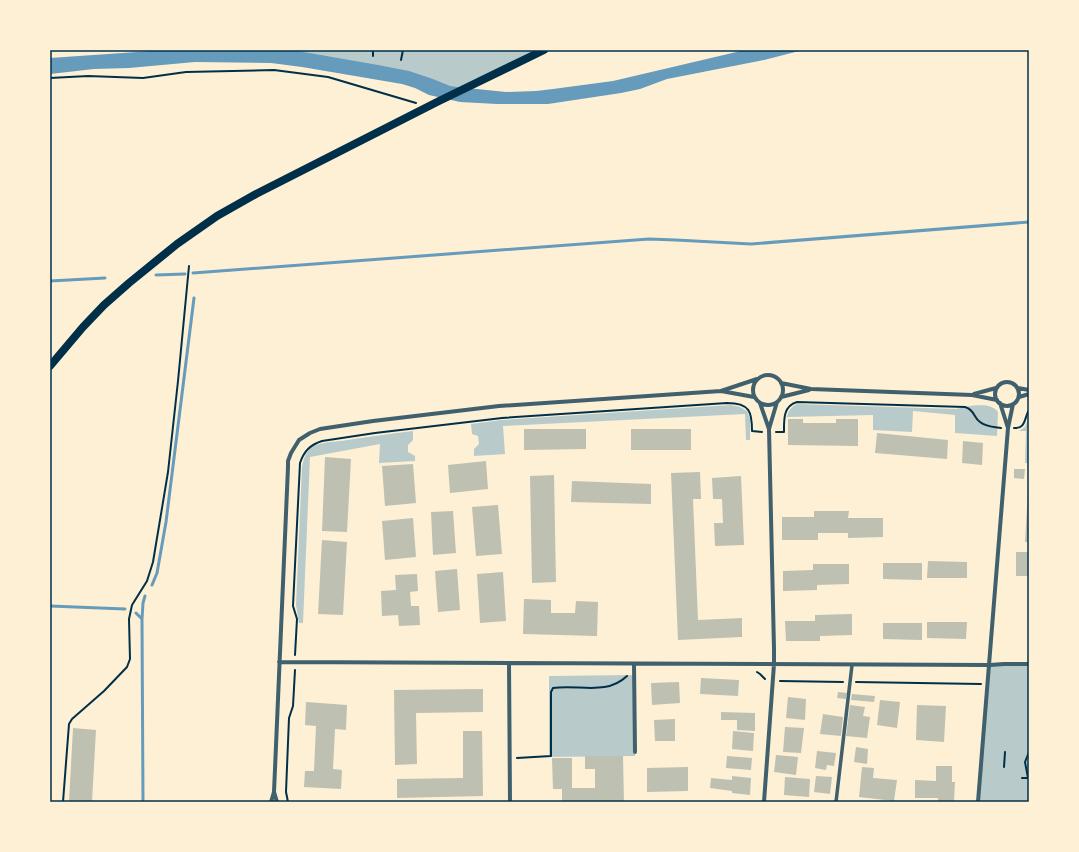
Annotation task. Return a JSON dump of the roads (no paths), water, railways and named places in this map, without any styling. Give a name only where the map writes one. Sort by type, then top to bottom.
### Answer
[{"type":"main road","points":[[50,366],[83,327],[128,283],[217,216],[256,194],[439,101],[544,50]]},
{"type":"street","points":[[721,391],[765,375],[770,374],[775,376],[783,387],[783,393],[777,402],[769,431]]},
{"type":"street","points":[[757,379],[753,386],[752,393],[760,403],[769,431],[774,664],[764,802]]},
{"type":"street","points":[[972,395],[996,388],[1003,382],[1008,382],[1015,384],[1018,388],[1019,397]]},
{"type":"street","points":[[781,383],[811,389],[972,395],[999,402],[1005,406],[1013,404],[1019,397],[1029,394]]},
{"type":"street","points":[[996,388],[995,396],[999,402],[1008,428]]},
{"type":"street","points":[[1018,388],[1029,390]]},
{"type":"street","points":[[781,397],[811,389]]},
{"type":"street","points":[[271,802],[274,792],[288,460],[296,444],[305,436],[318,430],[373,421],[499,406],[721,391],[754,397]]},
{"type":"street","points":[[760,403],[767,405],[777,402]]},
{"type":"street","points":[[978,802],[1008,428],[1013,404]]},
{"type":"street","points":[[279,662],[1029,664]]},
{"type":"street","points":[[509,663],[510,802]]},
{"type":"street","points":[[634,664],[635,752]]},
{"type":"street","points":[[836,802],[852,664]]},
{"type":"street","points":[[274,792],[277,802]]},
{"type":"water","points":[[166,50],[292,50],[409,71],[450,86],[506,92],[536,91],[613,81],[745,50],[803,50],[764,60],[667,79],[640,89],[548,104],[460,102],[429,95],[415,88],[402,84],[271,63],[195,62],[129,68],[94,69],[50,74],[50,58]]},
{"type":"waterway","points":[[193,273],[649,239],[751,244],[1029,222]]},
{"type":"waterway","points":[[156,275],[185,274]]},
{"type":"waterway","points":[[50,281],[105,278]]},
{"type":"waterway","points":[[152,585],[157,573],[166,522],[194,298]]},
{"type":"waterway","points":[[142,619],[145,596]]},
{"type":"waterway","points":[[50,606],[125,609]]},
{"type":"waterway","points":[[136,613],[142,619],[143,802]]}]
